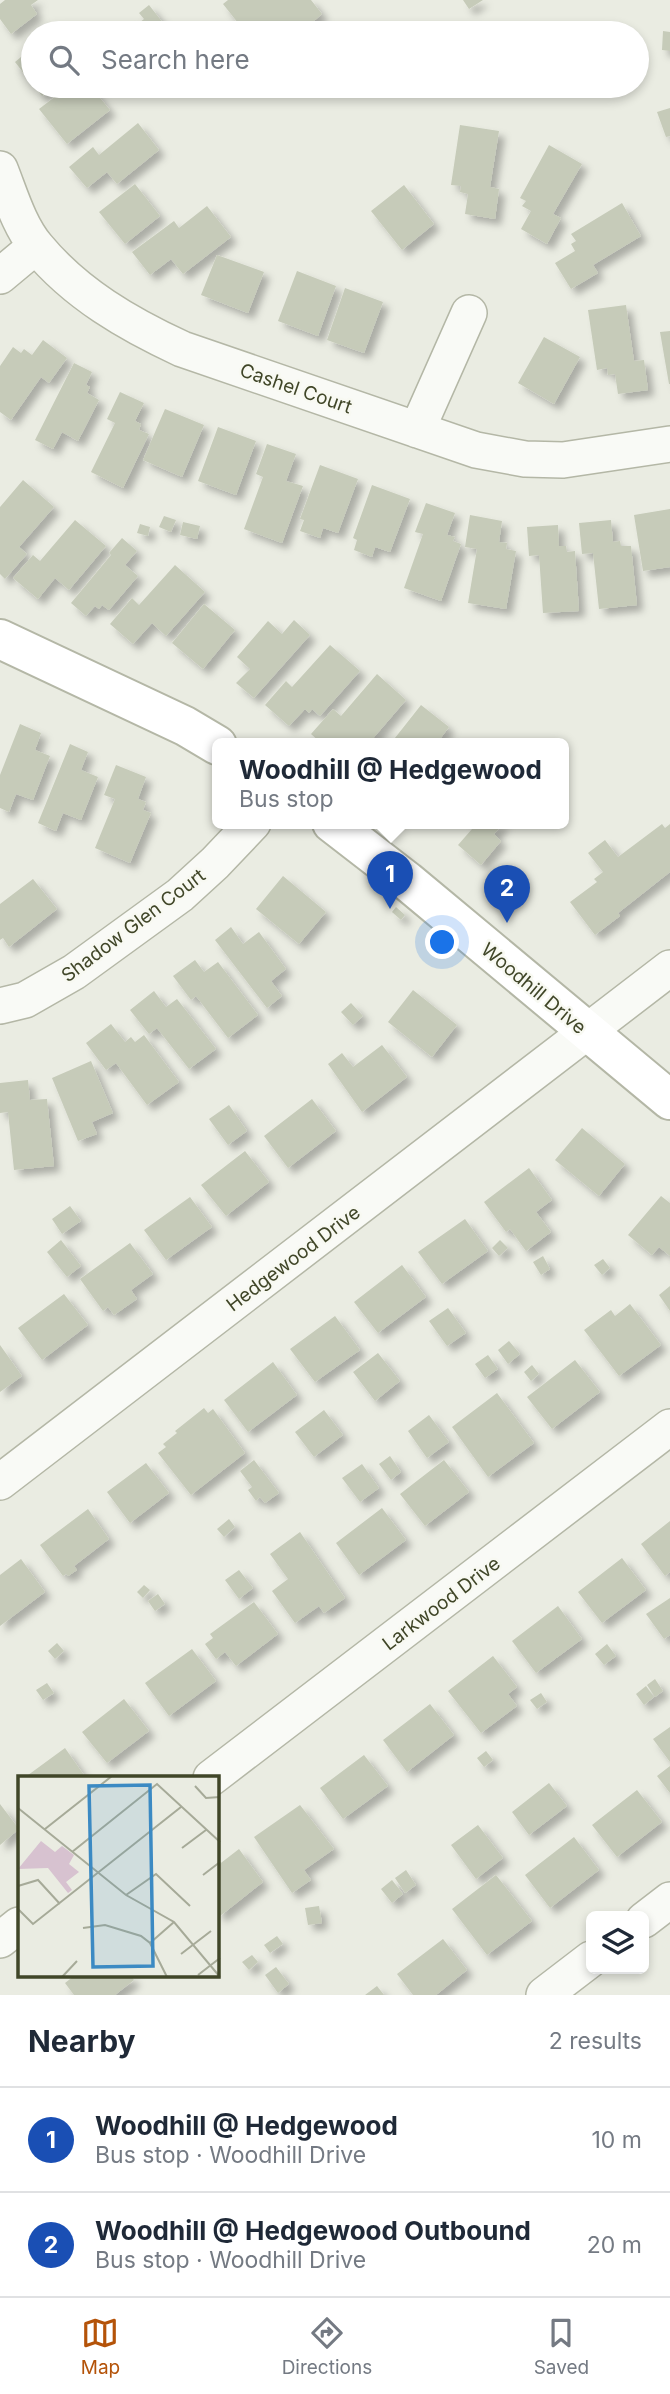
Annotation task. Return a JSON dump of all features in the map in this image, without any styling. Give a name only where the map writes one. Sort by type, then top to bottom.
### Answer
[{"type":"street","name":"Cashel Court","points":[[0,169],[20,218],[36,246],[101,306],[136,328],[182,349],[476,450],[524,459],[563,460],[670,444]]},
{"type":"street","points":[[0,276],[36,246]]},
{"type":"street","points":[[417,430],[470,313]]},
{"type":"street","points":[[0,639],[185,726],[212,742]]},
{"type":"street","name":"Shadow Glen Court","points":[[0,1006],[25,1000],[74,972],[180,895],[247,829]]},
{"type":"street","name":"Woodhill Drive","points":[[340,829],[407,881],[670,1100]]},
{"type":"street","name":"Hedgewood Drive","points":[[0,1482],[670,968]]},
{"type":"street","name":"Larkwood Drive","points":[[214,1776],[670,1427]]},
{"type":"street","points":[[649,1916],[670,1900]]},
{"type":"street","points":[[0,1940],[18,1926]]},
{"type":"street","points":[[544,1995],[586,1963]]},
{"type":"building","points":[[5,0],[38,0],[31,5],[37,14],[28,21],[21,21],[21,26],[11,34],[0,19],[0,4]]},
{"type":"building","points":[[228,0],[311,0],[322,14],[314,21],[236,21],[223,4]]},
{"type":"building","points":[[463,0],[483,0],[469,9]]},
{"type":"building","points":[[149,5],[162,21],[142,21],[144,19],[139,13]]},
{"type":"building","points":[[663,31],[670,32],[670,51],[662,50]]},
{"type":"building","points":[[21,57],[21,70],[15,62]]},
{"type":"building","points":[[53,98],[100,98],[110,110],[67,144],[39,109]]},
{"type":"building","points":[[670,108],[670,136],[666,137],[657,112]]},
{"type":"building","points":[[138,123],[159,150],[117,184],[107,172],[87,188],[69,167],[93,147],[99,155]]},
{"type":"building","points":[[460,125],[499,131],[490,187],[499,189],[495,219],[465,214],[468,194],[460,192],[461,186],[451,185]]},
{"type":"building","points":[[549,145],[582,164],[553,214],[561,218],[547,244],[521,229],[531,211],[522,206],[526,201],[520,198]]},
{"type":"building","points":[[135,184],[160,216],[125,244],[99,212]]},
{"type":"building","points":[[404,185],[434,224],[402,250],[371,211]]},
{"type":"building","points":[[622,203],[641,236],[593,265],[598,273],[571,289],[555,263],[575,251],[571,244],[576,241],[571,234]]},
{"type":"building","points":[[207,206],[231,237],[183,274],[171,259],[150,275],[132,252],[174,221],[179,228]]},
{"type":"building","points":[[217,255],[264,272],[248,313],[201,295]]},
{"type":"building","points":[[297,271],[336,286],[318,336],[278,321]]},
{"type":"building","points":[[345,288],[383,302],[364,353],[327,340]]},
{"type":"building","points":[[626,305],[634,361],[644,360],[648,390],[618,394],[615,374],[608,375],[607,368],[597,370],[588,310]]},
{"type":"building","points":[[670,331],[670,384],[669,384],[660,332]]},
{"type":"building","points":[[544,337],[580,357],[554,404],[518,383]]},
{"type":"building","points":[[43,340],[67,358],[49,383],[41,377],[11,420],[0,412],[0,366],[13,347],[21,353],[24,349],[32,355]]},
{"type":"building","points":[[74,363],[92,372],[86,385],[90,387],[87,393],[99,400],[78,441],[62,432],[53,449],[35,440]]},
{"type":"building","points":[[120,392],[144,403],[135,421],[141,424],[139,430],[149,434],[123,488],[91,472],[115,423],[107,419]]},
{"type":"building","points":[[165,409],[204,425],[182,477],[143,460]]},
{"type":"building","points":[[218,427],[256,441],[236,495],[198,481]]},
{"type":"building","points":[[267,444],[296,454],[286,481],[303,486],[282,543],[244,529],[263,477],[256,474]]},
{"type":"building","points":[[320,465],[358,479],[338,533],[323,528],[320,538],[300,531],[304,520],[300,519]]},
{"type":"building","points":[[23,480],[54,507],[19,547],[27,554],[5,579],[0,574],[0,507]]},
{"type":"building","points":[[372,485],[410,499],[390,552],[375,547],[372,557],[354,550],[357,540],[353,538]]},
{"type":"building","points":[[426,503],[455,513],[447,535],[455,537],[453,541],[461,544],[441,601],[404,588],[423,534],[415,532]]},
{"type":"building","points":[[670,509],[670,567],[643,571],[634,515]]},
{"type":"building","points":[[470,515],[502,521],[499,542],[507,543],[506,549],[516,551],[506,609],[468,603],[477,549],[465,547]]},
{"type":"building","points":[[164,516],[176,520],[171,532],[159,527]]},
{"type":"building","points":[[75,520],[106,546],[69,590],[55,578],[38,599],[13,578],[33,555],[40,561]]},
{"type":"building","points":[[611,520],[613,542],[620,541],[621,546],[631,546],[637,605],[599,609],[593,553],[582,554],[579,523]]},
{"type":"building","points":[[183,522],[200,526],[197,539],[180,535]]},
{"type":"building","points":[[140,524],[150,527],[148,536],[137,533]]},
{"type":"building","points":[[558,525],[559,546],[566,546],[567,552],[575,551],[579,611],[543,613],[539,555],[529,556],[527,527]]},
{"type":"building","points":[[122,538],[137,551],[125,565],[138,576],[109,610],[102,605],[99,609],[95,606],[86,616],[71,603]]},
{"type":"building","points":[[175,565],[205,592],[166,636],[152,623],[133,644],[110,624],[132,598],[139,605]]},
{"type":"building","points":[[204,604],[235,630],[203,669],[172,643]]},
{"type":"building","points":[[294,620],[310,635],[254,698],[236,683],[250,669],[237,657],[268,621],[282,634]]},
{"type":"building","points":[[330,645],[360,671],[320,716],[312,709],[309,713],[305,709],[289,726],[265,705],[286,681],[292,687]]},
{"type":"building","points":[[377,674],[406,700],[373,738],[315,738],[311,734],[333,709],[341,716]]},
{"type":"building","points":[[421,705],[449,727],[441,738],[395,738]]},
{"type":"building","points":[[20,724],[41,733],[35,750],[50,756],[33,800],[16,794],[9,812],[0,808],[0,775]]},
{"type":"building","points":[[70,744],[88,752],[81,770],[98,777],[81,820],[63,813],[56,831],[38,823]]},
{"type":"building","points":[[116,765],[146,777],[138,799],[146,802],[143,810],[151,813],[130,863],[95,848],[115,799],[104,795]]},
{"type":"building","points":[[662,824],[665,828],[670,824],[670,872],[595,935],[570,902],[597,882],[594,879],[603,872],[588,853],[605,840],[618,857]]},
{"type":"building","points":[[472,829],[499,829],[494,834],[501,841],[481,865],[458,845]]},
{"type":"building","points":[[283,876],[326,912],[299,944],[256,909]]},
{"type":"building","points":[[33,879],[57,909],[9,947],[3,938],[0,940],[0,904]]},
{"type":"building","points":[[396,907],[405,915],[401,920],[392,912]]},
{"type":"building","points":[[231,927],[243,944],[259,932],[286,969],[271,981],[282,996],[267,1008],[215,940]]},
{"type":"building","points":[[195,960],[204,972],[218,962],[258,1015],[228,1038],[196,996],[191,1000],[173,976]]},
{"type":"building","points":[[413,990],[457,1025],[432,1057],[388,1022]]},
{"type":"building","points":[[154,991],[166,1007],[177,999],[216,1049],[189,1069],[157,1028],[149,1034],[130,1010]]},
{"type":"building","points":[[351,1003],[363,1016],[353,1025],[341,1012]]},
{"type":"building","points":[[111,1024],[125,1042],[131,1037],[135,1042],[144,1035],[179,1082],[147,1105],[116,1063],[106,1070],[86,1043]]},
{"type":"building","points":[[382,1045],[407,1077],[362,1112],[328,1064],[342,1053],[353,1067]]},
{"type":"building","points":[[91,1061],[113,1113],[92,1122],[97,1134],[78,1141],[52,1078]]},
{"type":"building","points":[[28,1080],[30,1100],[47,1099],[54,1166],[14,1170],[8,1112],[0,1113],[0,1083]]},
{"type":"building","points":[[312,1099],[336,1131],[288,1168],[264,1136]]},
{"type":"building","points":[[229,1105],[247,1131],[228,1145],[209,1119]]},
{"type":"building","points":[[582,1128],[625,1164],[599,1196],[555,1160]]},
{"type":"building","points":[[245,1151],[269,1182],[226,1216],[201,1185]]},
{"type":"building","points":[[529,1168],[552,1200],[536,1212],[551,1232],[526,1251],[510,1229],[506,1232],[484,1202]]},
{"type":"building","points":[[661,1196],[670,1203],[670,1256],[659,1247],[652,1255],[628,1235]]},
{"type":"building","points":[[190,1197],[212,1227],[166,1260],[144,1230]]},
{"type":"building","points":[[70,1206],[81,1221],[62,1234],[52,1219]]},
{"type":"building","points":[[465,1219],[488,1251],[442,1284],[418,1252]]},
{"type":"building","points":[[61,1240],[81,1266],[67,1277],[47,1252]]},
{"type":"building","points":[[500,1240],[508,1248],[499,1256],[492,1248]]},
{"type":"building","points":[[130,1243],[153,1274],[131,1290],[137,1299],[114,1315],[108,1307],[103,1311],[80,1279]]},
{"type":"building","points":[[543,1256],[550,1269],[541,1275],[533,1262]]},
{"type":"building","points":[[603,1259],[610,1268],[602,1275],[594,1265]]},
{"type":"building","points":[[402,1265],[426,1297],[378,1333],[354,1302]]},
{"type":"building","points":[[670,1286],[670,1311],[659,1295]]},
{"type":"building","points":[[64,1294],[88,1325],[42,1360],[18,1328]]},
{"type":"building","points":[[630,1304],[661,1345],[619,1376],[584,1330],[611,1310],[615,1316]]},
{"type":"building","points":[[448,1308],[466,1333],[447,1346],[429,1321]]},
{"type":"building","points":[[335,1316],[360,1350],[315,1382],[290,1349]]},
{"type":"building","points":[[509,1341],[520,1354],[508,1364],[498,1350]]},
{"type":"building","points":[[0,1345],[22,1376],[0,1392]]},
{"type":"building","points":[[378,1353],[400,1381],[375,1401],[353,1372]]},
{"type":"building","points":[[488,1355],[498,1369],[485,1378],[475,1364]]},
{"type":"building","points":[[575,1360],[600,1392],[552,1429],[527,1397]]},
{"type":"building","points":[[273,1362],[297,1395],[248,1432],[224,1400]]},
{"type":"building","points":[[532,1365],[539,1374],[531,1381],[524,1372]]},
{"type":"building","points":[[497,1393],[534,1443],[488,1477],[452,1427]]},
{"type":"building","points":[[204,1408],[208,1413],[213,1409],[245,1453],[191,1495],[158,1453],[166,1447],[163,1444],[177,1433],[175,1431]]},
{"type":"building","points":[[324,1410],[343,1435],[314,1457],[295,1432]]},
{"type":"building","points":[[429,1415],[449,1442],[427,1458],[408,1431]]},
{"type":"building","points":[[390,1456],[401,1472],[391,1480],[379,1464]]},
{"type":"building","points":[[254,1460],[279,1493],[265,1503],[260,1497],[256,1501],[248,1490],[252,1487],[240,1471]]},
{"type":"building","points":[[444,1460],[469,1492],[425,1526],[400,1494]]},
{"type":"building","points":[[146,1463],[169,1493],[130,1523],[107,1492]]},
{"type":"building","points":[[362,1464],[379,1488],[360,1502],[342,1478]]},
{"type":"building","points":[[382,1508],[406,1540],[359,1575],[336,1543]]},
{"type":"building","points":[[88,1509],[109,1539],[74,1566],[77,1570],[63,1576],[40,1545]]},
{"type":"building","points":[[229,1519],[235,1527],[224,1537],[217,1529]]},
{"type":"building","points":[[670,1521],[670,1572],[665,1576],[641,1544]]},
{"type":"building","points":[[300,1532],[345,1598],[324,1613],[319,1606],[295,1623],[272,1591],[288,1579],[270,1554]]},
{"type":"building","points":[[622,1558],[646,1590],[602,1623],[578,1592]]},
{"type":"building","points":[[21,1559],[45,1592],[0,1626],[0,1575]]},
{"type":"building","points":[[239,1570],[253,1588],[239,1599],[225,1580]]},
{"type":"building","points":[[144,1585],[150,1590],[143,1598],[137,1592]]},
{"type":"building","points":[[158,1594],[165,1604],[155,1611],[148,1601]]},
{"type":"building","points":[[670,1598],[670,1635],[664,1639],[646,1614]]},
{"type":"building","points":[[254,1602],[278,1634],[236,1666],[225,1652],[216,1659],[205,1644],[213,1638],[210,1634]]},
{"type":"building","points":[[558,1606],[582,1639],[536,1673],[512,1641]]},
{"type":"building","points":[[57,1643],[64,1651],[55,1659],[48,1651]]},
{"type":"building","points":[[607,1644],[616,1656],[604,1665],[595,1654]]},
{"type":"building","points":[[192,1649],[216,1681],[169,1716],[145,1683]]},
{"type":"building","points":[[493,1656],[517,1687],[508,1694],[517,1706],[481,1733],[448,1691]]},
{"type":"building","points":[[655,1679],[663,1691],[655,1697],[647,1685]]},
{"type":"building","points":[[47,1683],[54,1693],[43,1700],[36,1690]]},
{"type":"building","points":[[646,1686],[654,1697],[644,1705],[636,1694]]},
{"type":"building","points":[[541,1693],[547,1702],[537,1709],[530,1700]]},
{"type":"building","points":[[124,1699],[149,1731],[107,1763],[82,1732]]},
{"type":"building","points":[[430,1704],[454,1735],[407,1772],[383,1740]]},
{"type":"building","points":[[670,1727],[670,1762],[653,1739]]},
{"type":"building","points":[[65,1748],[85,1776],[27,1776]]},
{"type":"building","points":[[486,1751],[493,1760],[484,1767],[477,1758]]},
{"type":"building","points":[[364,1755],[388,1786],[343,1819],[320,1788]]},
{"type":"building","points":[[670,1766],[670,1793],[657,1776]]},
{"type":"building","points":[[549,1783],[567,1806],[529,1835],[512,1812]]},
{"type":"building","points":[[637,1790],[662,1822],[617,1857],[592,1825]]},
{"type":"building","points":[[0,1804],[18,1830],[0,1845]]},
{"type":"building","points":[[300,1805],[334,1849],[304,1870],[311,1880],[292,1893],[254,1837]]},
{"type":"building","points":[[478,1825],[503,1858],[476,1879],[451,1845]]},
{"type":"building","points":[[574,1837],[599,1870],[550,1908],[525,1875]]},
{"type":"building","points":[[239,1849],[263,1882],[220,1916],[219,1915],[219,1864]]},
{"type":"building","points":[[406,1870],[416,1885],[405,1893],[395,1878]]},
{"type":"building","points":[[496,1875],[532,1921],[487,1955],[452,1909]]},
{"type":"building","points":[[392,1880],[403,1894],[392,1903],[381,1889]]},
{"type":"building","points":[[319,1906],[322,1923],[308,1925],[305,1908]]},
{"type":"building","points":[[277,1936],[283,1944],[270,1953],[264,1945]]},
{"type":"building","points":[[443,1939],[467,1970],[436,1995],[413,1995],[397,1974]]},
{"type":"building","points":[[252,1955],[258,1962],[249,1970],[242,1962]]},
{"type":"building","points":[[276,1967],[289,1984],[278,1993],[265,1975]]},
{"type":"building","points":[[71,1978],[134,1980],[115,1995],[74,1995],[65,1983]]},
{"type":"building","points":[[377,1986],[384,1995],[365,1995]]},
{"type":"place","name":"Woodhill @ Hedgewood","points":[[390,909]]},
{"type":"place","name":"Woodhill @ Hedgewood Outbound","points":[[507,923]]}]
